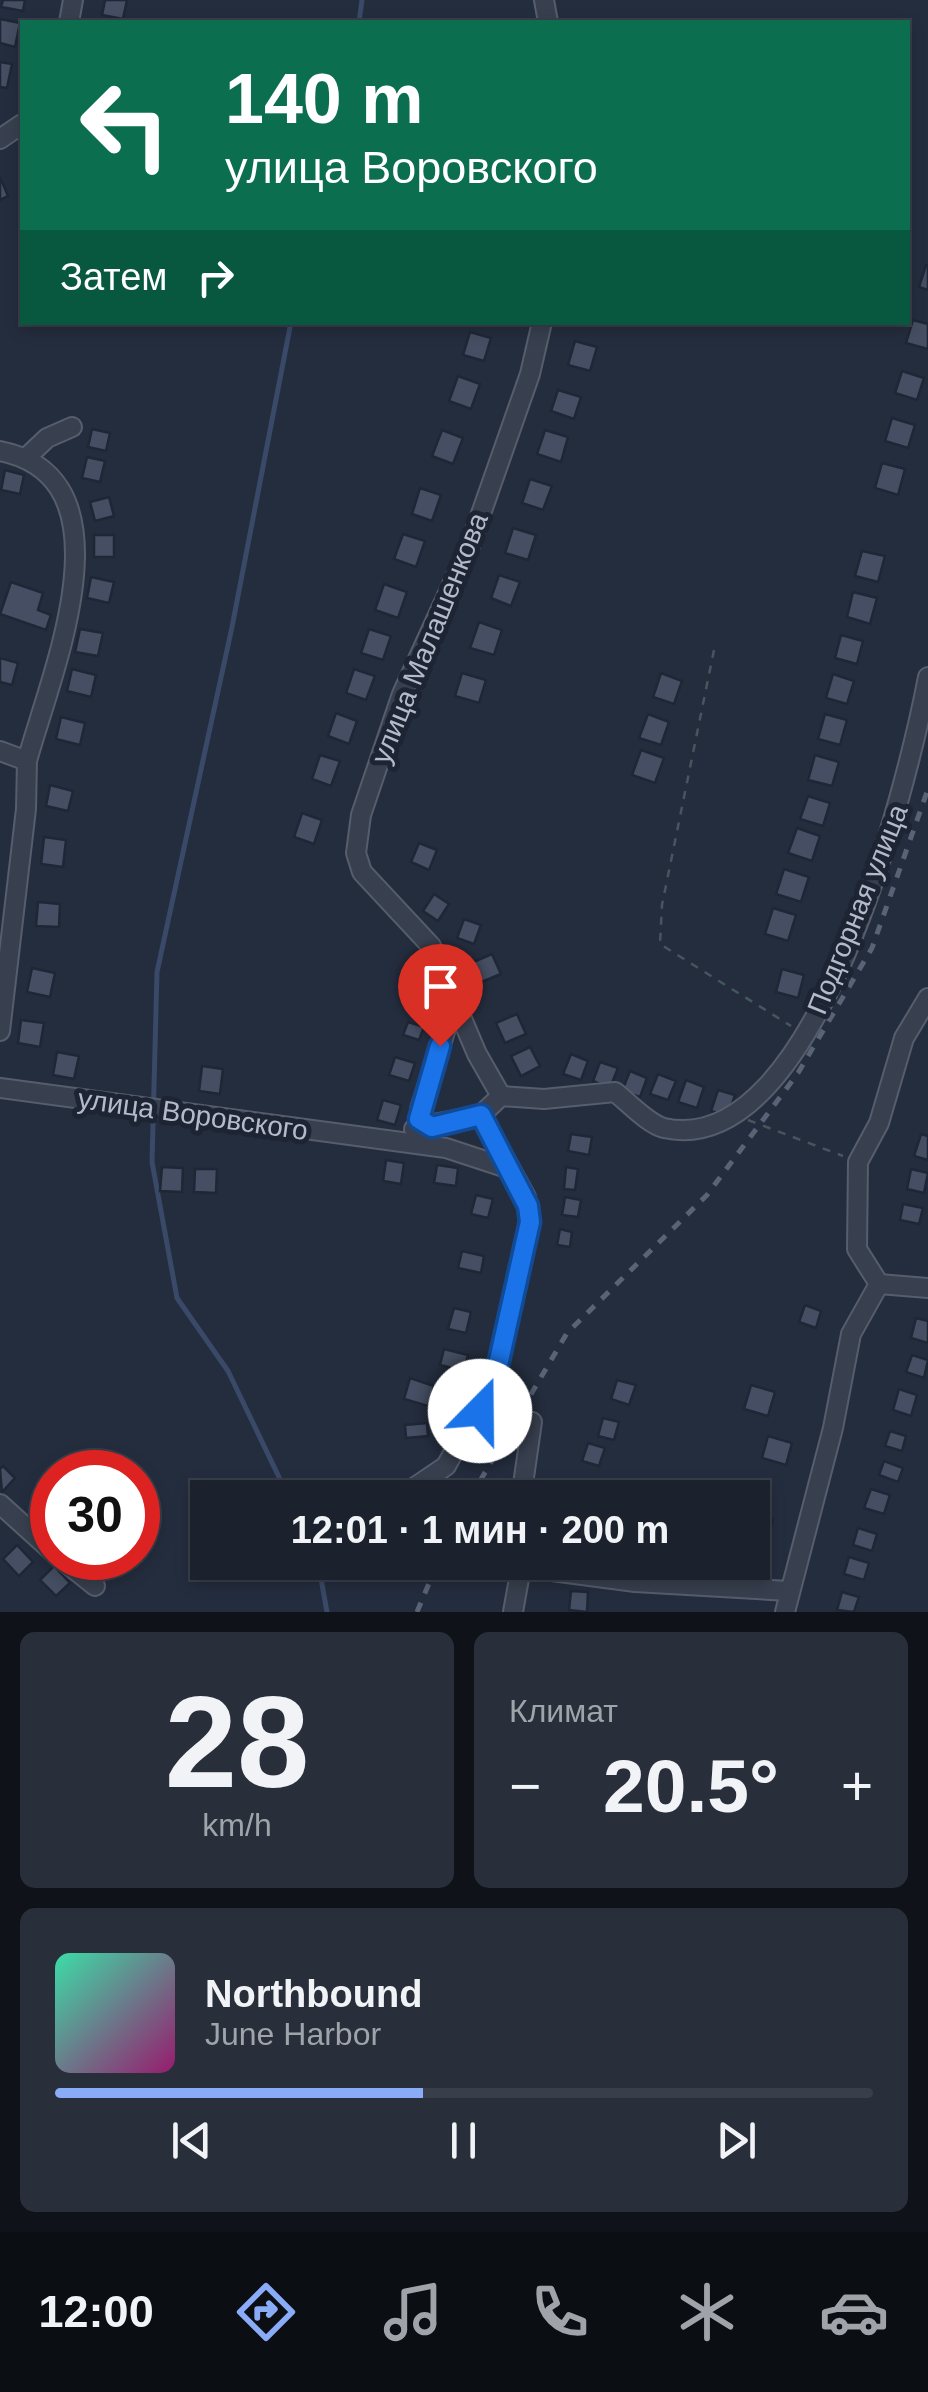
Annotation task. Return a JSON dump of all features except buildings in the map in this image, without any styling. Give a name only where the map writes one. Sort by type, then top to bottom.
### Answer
[{"type":"street","name":"улица Малашенкова","points":[[501,1096],[476,1054],[431,946],[362,872],[356,853],[361,815],[402,694],[470,545],[530,374],[541,325]]},
{"type":"street","points":[[28,456],[47,438],[72,427]]},
{"type":"street","points":[[0,451],[28,456],[42,466],[69,506],[76,537],[77,572],[27,761],[26,809],[0,1030]]},
{"type":"street","name":"Подгорная улица","points":[[735,1115],[806,1036],[829,990],[890,840],[912,762],[928,677]]},
{"type":"street","points":[[0,751],[27,761]]},
{"type":"street","points":[[879,1284],[857,1249],[858,1162],[879,1123],[904,1038],[928,998]]},
{"type":"street","points":[[423,1126],[420,1109],[455,1001]]},
{"type":"street","name":"улица Воровского","points":[[0,1088],[446,1148],[510,1168]]},
{"type":"street","points":[[386,1142],[423,1126],[481,1115],[501,1096],[544,1099],[615,1092],[661,1128],[690,1128],[735,1115]]},
{"type":"street","points":[[426,1480],[446,1466],[496,1374],[530,1222],[526,1197],[481,1115]]},
{"type":"street","points":[[879,1284],[928,1288]]},
{"type":"street","points":[[785,1612],[834,1428],[851,1334],[879,1284]]},
{"type":"street","points":[[523,1480],[532,1422]]},
{"type":"street","points":[[0,1504],[30,1531]]},
{"type":"street","points":[[88,1580],[95,1586]]},
{"type":"street","points":[[513,1612],[519,1580]]},
{"type":"street","points":[[621,1580],[789,1590]]},
{"type":"path","points":[[714,650],[662,905],[660,944],[806,1036]]},
{"type":"path","points":[[735,1115],[858,1162]]},
{"type":"waterway","points":[[359,20],[362,0]]},
{"type":"waterway","points":[[280,1480],[228,1371],[177,1298],[152,1162],[157,972],[232,627],[290,325]]},
{"type":"waterway","points":[[321,1580],[327,1612]]},
{"type":"railway","points":[[481,1480],[567,1333],[707,1195],[798,1073],[872,948],[928,789]]},
{"type":"railway","points":[[417,1612],[430,1580]]},
{"type":"route","points":[[440,1046],[419,1119],[423,1126],[432,1127],[481,1115],[526,1197],[530,1222],[496,1374],[480,1411]]}]
